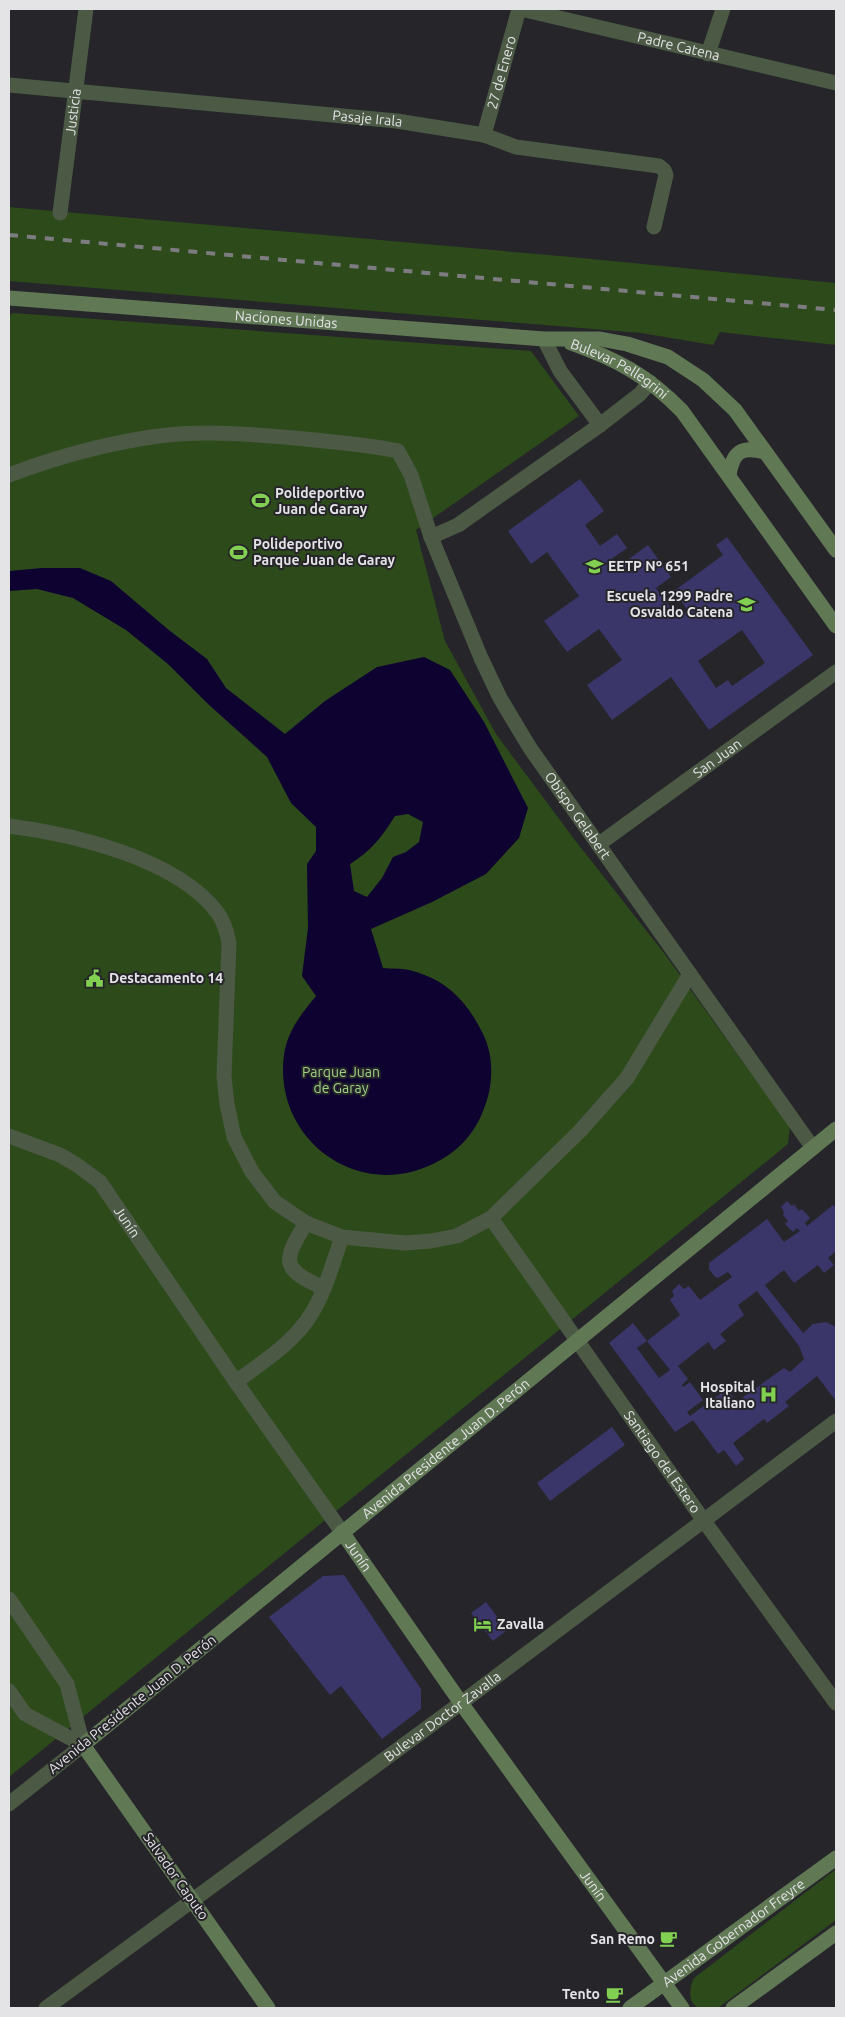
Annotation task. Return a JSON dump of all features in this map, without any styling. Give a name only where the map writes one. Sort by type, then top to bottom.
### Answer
[{"type":"street","name":"Justicia","points":[[60,213],[86,9]]},
{"type":"street","name":"Padre Catena","points":[[520,9],[836,83]]},
{"type":"street","name":"27 de Enero","points":[[484,135],[520,9]]},
{"type":"street","points":[[708,54],[723,9]]},
{"type":"street","name":"Pasaje Irala","points":[[9,85],[396,121],[484,135],[516,147],[659,166],[666,175],[654,227]]},
{"type":"street","name":"Naciones Unidas","points":[[9,298],[562,340]]},
{"type":"street","points":[[544,339],[560,371],[600,425]]},
{"type":"street","name":"Bulevar Pellegrini","points":[[562,340],[600,339],[637,347],[668,357],[703,380],[735,410],[836,550]]},
{"type":"street","name":"Bulevar Pellegrini","points":[[562,340],[613,359],[650,382],[682,410],[836,626]]},
{"type":"street","points":[[431,537],[458,525],[600,425],[640,394],[650,382]]},
{"type":"street","name":"Obispo Gelabert","points":[[9,475],[122,442],[154,436],[215,434],[274,436],[398,450],[411,475],[431,537],[481,658],[500,698],[530,748],[813,1148]]},
{"type":"street","points":[[729,475],[731,464],[739,452],[753,448],[765,452]]},
{"type":"street","name":"San Juan","points":[[599,844],[836,672]]},
{"type":"street","points":[[9,826],[42,830],[88,840],[148,862],[204,897],[218,912],[226,929],[229,944],[224,1076],[227,1104],[234,1137],[252,1172],[275,1202],[306,1223],[342,1237],[406,1243],[431,1241],[457,1236],[491,1218],[580,1131],[614,1093],[645,1049],[690,974]]},
{"type":"street","name":"Avenida Presidente Juan D. Perón","points":[[9,1804],[836,1129]]},
{"type":"street","name":"Junín","points":[[9,1136],[60,1155],[100,1182],[236,1382],[461,1703],[682,2008]]},
{"type":"street","name":"Santiago del Estero","points":[[491,1218],[704,1521],[836,1703]]},
{"type":"street","points":[[306,1223],[292,1247],[289,1258],[293,1270],[300,1278],[324,1288]]},
{"type":"street","points":[[236,1382],[294,1336],[312,1313],[324,1288],[342,1237]]},
{"type":"street","name":"Bulevar Doctor Zavalla","points":[[46,2008],[461,1703],[836,1421]]},
{"type":"street","name":"Salvador Caputo","points":[[9,1599],[67,1684],[83,1745],[268,2008]]},
{"type":"street","name":"Salvador Caputo","points":[[9,1691],[25,1714],[83,1745]]},
{"type":"street","name":"Avenida Gobernador Freyre","points":[[630,2008],[836,1858]]},
{"type":"street","points":[[733,2008],[836,1933]]},
{"type":"green space","points":[[9,207],[582,258],[836,283],[836,345],[720,332],[713,345],[641,333],[9,281]]},
{"type":"green space","name":"Parque Juan de Garay","points":[[13,313],[531,351],[579,416],[416,530],[445,641],[496,734],[574,839],[664,953],[790,1127],[788,1144],[9,1777],[9,316]]},
{"type":"green space","points":[[836,1869],[836,1920],[718,2008],[701,2008],[693,2004],[690,1991],[694,1978]]},
{"type":"shaded area","points":[[42,568],[80,568],[111,581],[170,631],[207,659],[226,688],[285,734],[325,701],[377,667],[424,657],[450,670],[484,722],[528,808],[519,838],[486,874],[432,902],[371,929],[383,968],[403,969],[422,974],[434,979],[454,993],[470,1011],[487,1043],[491,1063],[489,1093],[475,1128],[457,1149],[433,1164],[404,1173],[376,1174],[350,1168],[326,1155],[306,1136],[292,1113],[284,1085],[284,1055],[291,1031],[316,996],[302,976],[308,928],[307,864],[316,851],[316,827],[291,803],[267,757],[208,704],[168,664],[126,630],[73,598],[37,589],[9,591],[9,571]],"holes":[[[408,814],[423,822],[419,842],[406,852],[393,857],[382,878],[367,897],[354,891],[350,864],[376,843],[395,816]]]},
{"type":"building","points":[[580,479],[604,511],[585,525],[600,546],[617,534],[627,548],[610,560],[615,569],[648,545],[671,577],[656,588],[678,618],[688,611],[674,591],[723,555],[716,545],[727,537],[813,655],[709,730],[671,677],[612,720],[587,685],[622,660],[599,629],[567,652],[544,621],[579,596],[547,552],[531,564],[508,531]],"holes":[[[742,630],[765,663],[732,686],[728,680],[716,688],[698,661]]]},
{"type":"building","points":[[787,1201],[792,1206],[794,1204],[799,1211],[802,1209],[810,1218],[805,1223],[807,1226],[833,1205],[836,1208],[836,1251],[828,1258],[834,1265],[824,1273],[818,1265],[794,1283],[784,1270],[765,1285],[803,1333],[813,1324],[826,1322],[836,1327],[836,1401],[817,1376],[785,1402],[789,1406],[767,1423],[764,1419],[733,1443],[744,1459],[736,1466],[724,1450],[718,1454],[693,1420],[675,1432],[609,1343],[633,1323],[647,1341],[680,1315],[670,1300],[674,1296],[672,1291],[679,1284],[684,1289],[689,1286],[700,1300],[732,1277],[728,1272],[718,1278],[714,1276],[709,1269],[709,1263],[767,1219],[784,1242],[800,1231],[797,1228],[793,1232],[785,1224],[788,1221],[783,1215],[784,1212],[781,1207]],"holes":[[[757,1291],[799,1346],[804,1359],[790,1372],[784,1368],[736,1402],[727,1389],[690,1416],[687,1412],[703,1400],[690,1382],[683,1387],[682,1385],[688,1379],[678,1366],[708,1342],[714,1350],[726,1341],[720,1334],[744,1315],[738,1305]],[[647,1341],[670,1370],[659,1378],[637,1348]]]},
{"type":"building","points":[[612,1427],[625,1445],[550,1501],[537,1483]]},
{"type":"building","points":[[344,1575],[421,1689],[421,1709],[382,1739],[341,1686],[330,1695],[269,1617],[323,1576]]},
{"type":"building","points":[[486,1602],[507,1630],[493,1641],[471,1613]]},
{"type":"railway","points":[[9,235],[836,310]]},
{"type":"place","name":"Polideportivo Juan de Garay","points":[[261,501]]},
{"type":"place","name":"Polideportivo Parque Juan de Garay","points":[[239,552]]},
{"type":"place","name":"EETP Nº 651","points":[[594,566]]},
{"type":"place","name":"Escuela 1299 Padre Osvaldo Catena","points":[[747,604]]},
{"type":"place","name":"Destacamento 14","points":[[95,978]]},
{"type":"place","name":"Hospital Italiano","points":[[769,1395]]},
{"type":"place","name":"Zavalla","points":[[483,1624]]},
{"type":"place","name":"San Remo","points":[[669,1939]]},
{"type":"place","name":"Tento","points":[[614,1994]]}]
